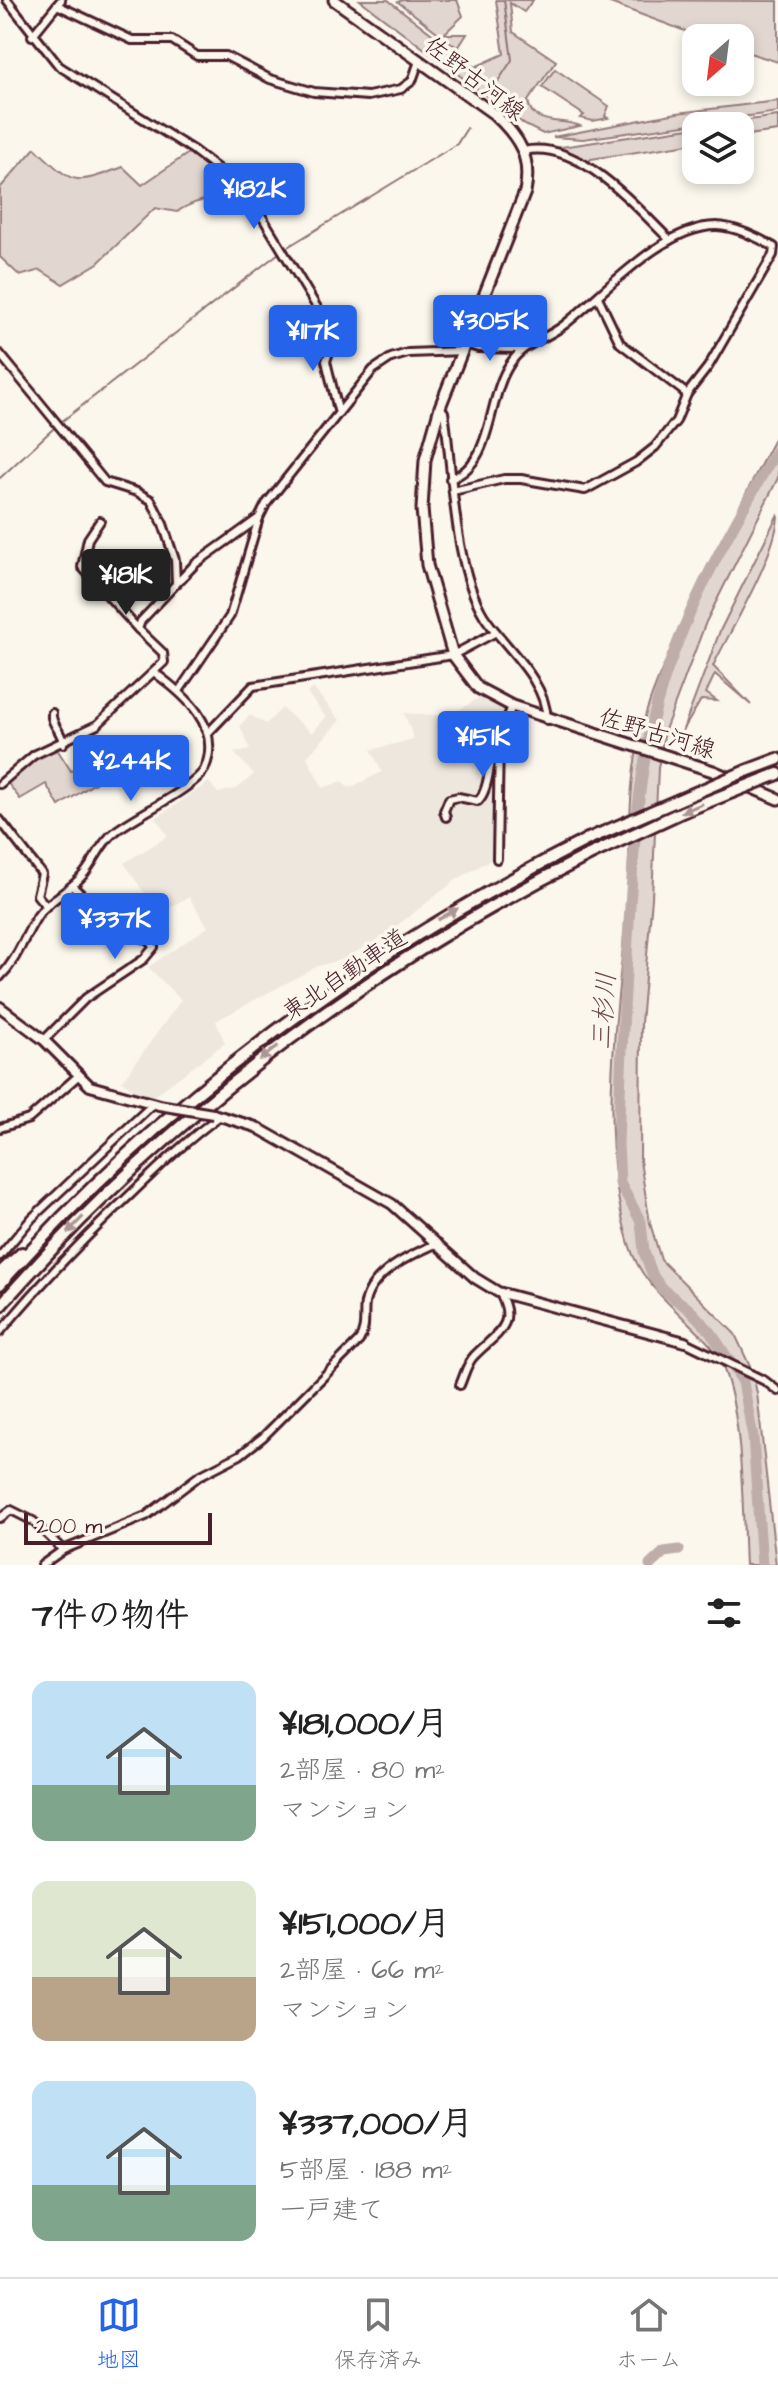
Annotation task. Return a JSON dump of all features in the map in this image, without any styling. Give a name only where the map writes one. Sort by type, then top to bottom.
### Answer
[{"type":"highway","name":"東北自動車道","points":[[0,1284],[121,1160],[184,1103],[298,1013],[434,922],[588,839],[778,759]]},
{"type":"highway","name":"東北自動車道","points":[[0,1306],[122,1178],[200,1108],[278,1045],[429,942],[589,855],[682,812],[778,774]]},
{"type":"highway","points":[[0,1273],[41,1239]]},
{"type":"main road","name":"佐野古河線","points":[[334,0],[501,121],[515,135],[524,151],[528,168],[525,192],[440,407],[425,460],[422,522],[427,565],[453,655],[478,688],[512,706],[733,779],[778,799]]},
{"type":"street","points":[[7,0],[32,36],[59,66],[193,150],[247,193],[330,329],[331,347],[326,361],[338,410]]},
{"type":"street","points":[[32,36],[59,2],[132,40],[172,40],[197,56],[226,56],[270,79],[314,92],[368,96],[401,89],[412,81],[419,61]]},
{"type":"street","points":[[524,151],[540,149],[593,169],[670,240]]},
{"type":"street","points":[[450,479],[465,474],[476,460],[507,367],[520,349],[561,328],[670,240],[716,226],[731,229],[774,249],[747,303],[687,394],[676,421],[655,447],[636,462],[592,487],[577,490],[521,479],[504,479],[453,491]]},
{"type":"street","points":[[598,297],[620,343],[687,394]]},
{"type":"street","points":[[179,691],[230,616],[259,518],[277,489],[373,370],[391,358],[408,353],[464,347],[520,349]]},
{"type":"street","points":[[0,354],[105,482],[151,500],[175,560],[176,584]]},
{"type":"street","points":[[440,407],[446,425],[450,479],[470,588],[496,632],[529,674],[545,708],[547,720]]},
{"type":"street","points":[[138,629],[141,621],[195,564],[259,518]]},
{"type":"street","points":[[0,784],[34,755],[63,744],[108,716],[164,662],[163,653],[82,567],[88,539],[100,521]]},
{"type":"street","points":[[208,733],[240,696],[259,684],[453,655],[496,632]]},
{"type":"street","points":[[0,977],[11,965],[25,935],[46,906],[72,886],[114,832],[197,778],[205,768],[208,733],[203,721],[179,691],[155,673]]},
{"type":"street","points":[[446,817],[444,811],[449,799],[458,797],[478,801],[483,796],[489,761],[512,706]]},
{"type":"street","points":[[52,713],[53,721],[63,735],[63,744]]},
{"type":"street","points":[[497,859],[499,740]]},
{"type":"street","points":[[0,820],[42,874],[37,895],[46,906]]},
{"type":"street","points":[[44,1040],[86,998],[144,959],[154,947],[151,942],[111,921],[72,886]]},
{"type":"street","points":[[0,1007],[44,1040],[78,1076],[98,1090],[216,1115],[256,1127],[382,1198],[402,1211],[475,1278],[498,1292],[685,1342],[765,1381],[778,1391]]},
{"type":"street","points":[[0,1128],[29,1119],[78,1076]]},
{"type":"street","points":[[0,1256],[32,1218],[157,1104]]},
{"type":"street","points":[[0,1332],[39,1285],[216,1115]]},
{"type":"street","points":[[42,1565],[63,1550],[146,1516],[199,1476],[240,1455],[263,1437],[359,1341],[365,1327],[366,1299],[384,1274],[414,1254],[438,1243]]},
{"type":"street","points":[[460,1385],[472,1357],[500,1334],[507,1314],[506,1304],[498,1292]]},
{"type":"street","points":[[0,1518],[11,1510],[22,1513],[63,1550]]},
{"type":"shaded area","points":[[360,0],[388,0],[475,67],[504,54],[496,0],[533,0],[524,12],[510,3],[513,32],[556,61],[528,101],[535,115],[541,118],[580,126],[543,134],[525,125]]},
{"type":"shaded area","points":[[457,0],[463,16],[444,34],[467,34],[458,48],[398,2]]},
{"type":"shaded area","points":[[602,0],[778,1],[778,62],[754,54],[754,24],[682,24],[682,30]]},
{"type":"shaded area","points":[[555,69],[609,106],[605,116],[608,118],[593,121],[580,118],[584,115],[542,87]]},
{"type":"shaded area","points":[[778,101],[778,112],[754,115],[754,112],[685,112]]},
{"type":"shaded area","points":[[682,112],[682,125],[583,139],[553,137]]},
{"type":"shaded area","points":[[778,116],[778,131],[754,134],[754,119]]},
{"type":"shaded area","points":[[682,129],[682,145],[591,159],[588,162],[548,149]]},
{"type":"shaded area","points":[[35,148],[58,169],[74,178],[93,177],[123,167],[142,185],[193,150],[238,190],[191,204],[177,212],[155,208],[98,263],[63,284],[40,270],[20,276],[0,257],[0,188]]},
{"type":"shaded area","points":[[778,432],[778,478],[706,622],[665,730],[658,768],[652,898],[641,1023],[640,1161],[650,1223],[661,1260],[735,1334],[752,1371],[757,1393],[776,1565],[745,1565],[740,1451],[730,1390],[722,1365],[711,1346],[653,1288],[629,1244],[619,1203],[614,1160],[612,1074],[627,902],[633,780],[644,721],[672,648]]},
{"type":"shaded area","points":[[778,514],[776,530],[762,569],[713,666],[751,705],[715,674],[706,693],[717,701],[701,700],[682,732],[720,631]]},
{"type":"shaded area","points":[[313,688],[340,720],[307,757],[323,788],[342,781],[349,788],[382,772],[371,750],[414,739],[404,713],[449,716],[482,696],[503,708],[506,712],[495,741],[495,857],[456,880],[385,935],[344,959],[318,966],[216,1021],[225,1043],[154,1096],[142,1096],[122,1081],[181,1000],[148,967],[208,927],[189,897],[164,910],[142,890],[124,863],[168,836],[156,818],[209,782],[218,793],[238,788],[254,774],[234,753],[250,750],[240,725],[250,715],[266,724],[282,708],[312,733],[326,717],[307,693]]},
{"type":"shaded area","points":[[57,749],[71,771],[88,762],[101,779],[59,806],[46,784],[20,799],[7,782],[33,759]]},
{"type":"waterway","points":[[493,89],[512,60],[504,0]]},
{"type":"waterway","points":[[286,248],[457,144],[467,128]]},
{"type":"waterway","points":[[61,422],[279,253]]},
{"type":"waterway","points":[[0,478],[54,428]]},
{"type":"waterway","name":"三杉川","points":[[762,1565],[753,1437],[743,1382],[710,1331],[690,1310],[662,1289],[653,1276],[644,1252],[641,1222],[620,1183],[618,1143],[634,850],[640,793],[655,710],[674,652],[700,592],[729,533],[778,448]]},
{"type":"waterway","points":[[650,1565],[664,1552],[679,1550]]}]
